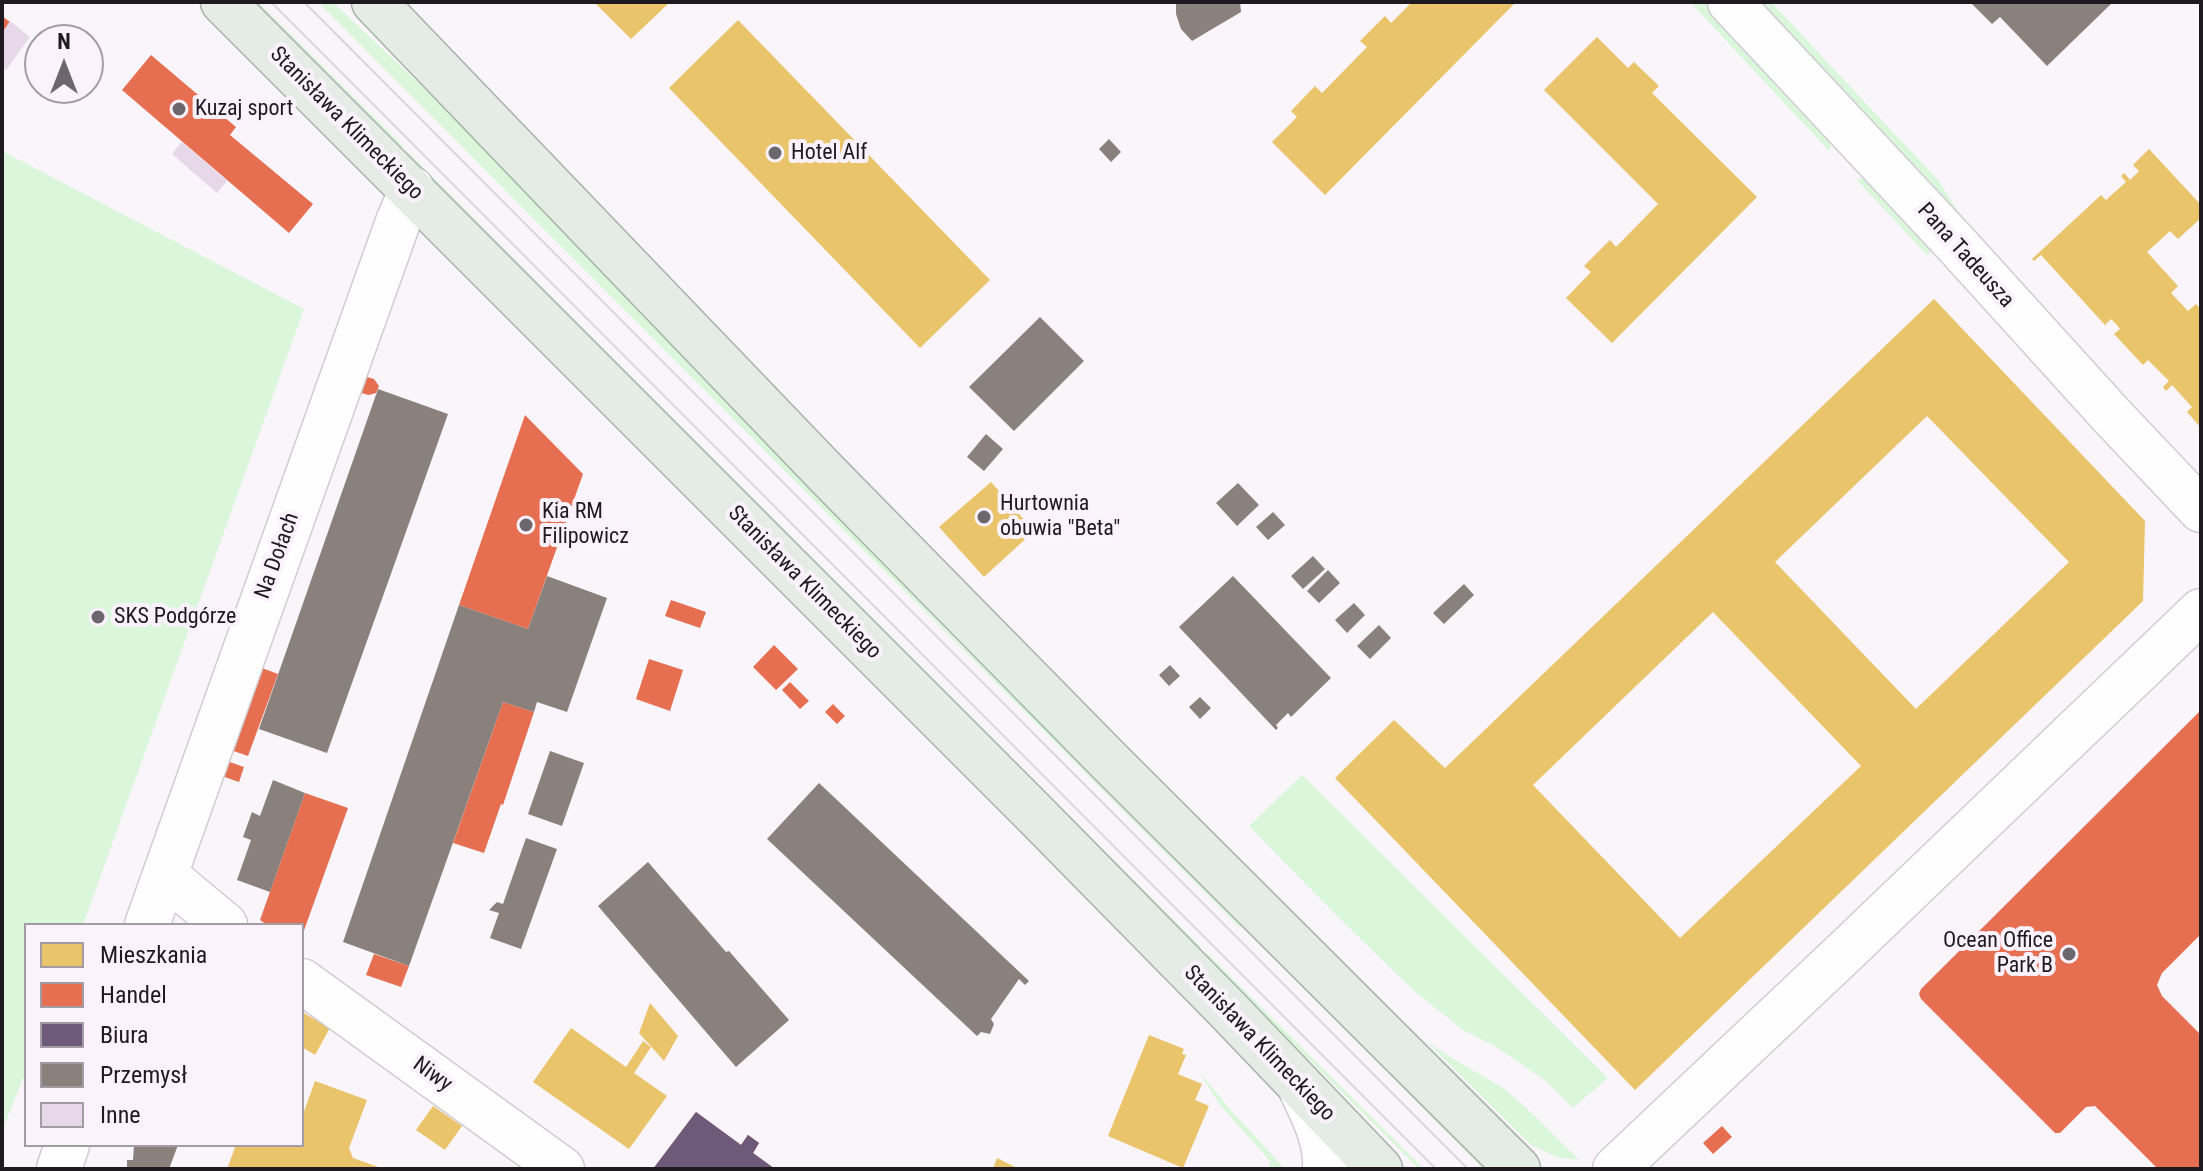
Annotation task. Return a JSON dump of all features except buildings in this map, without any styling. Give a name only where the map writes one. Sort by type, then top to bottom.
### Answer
[{"type":"main road","name":"Stanisława Klimeckiego","points":[[223,2],[1044,823],[1380,1169]]},
{"type":"main road","points":[[374,2],[826,473],[1099,751],[1518,1169]]},
{"type":"street","name":"Pana Tadeusza","points":[[1730,2],[2201,510]]},
{"type":"street","name":"Na Dołach","points":[[148,923],[392,236],[412,189]]},
{"type":"street","points":[[1615,1169],[2201,611]]},
{"type":"street","points":[[165,875],[223,923]]},
{"type":"street","name":"Niwy","points":[[304,982],[562,1169]]},
{"type":"street","points":[[1300,1087],[1318,1126],[1326,1160],[1325,1169]]},
{"type":"street","points":[[59,1169],[66,1147]]},
{"type":"green space","points":[[247,2],[258,2],[403,146],[401,148]]},
{"type":"green space","points":[[318,2],[333,2],[451,114],[957,641],[1488,1169],[1483,1169],[1239,927]]},
{"type":"green space","points":[[1690,2],[1711,2],[1831,140],[1830,152]]},
{"type":"green space","points":[[1751,2],[1771,2],[1938,180],[1964,220],[1960,225]]},
{"type":"green space","name":"SKS Podgórze","points":[[2,151],[304,309],[84,923],[24,923],[24,1076],[2,1131]]},
{"type":"green space","points":[[405,152],[802,547],[801,549]]},
{"type":"green space","points":[[1856,179],[1866,179],[1938,246],[1927,255]]},
{"type":"green space","points":[[806,554],[1009,754],[1007,756]]},
{"type":"green space","points":[[1014,760],[1201,947],[1199,950],[1012,762]]},
{"type":"green space","points":[[1302,775],[1608,1078],[1573,1108],[1547,1082],[1496,1047],[1463,1030],[1412,989],[1335,914],[1249,826]]},
{"type":"green space","points":[[1207,953],[1423,1168],[1419,1169],[1204,955]]},
{"type":"green space","points":[[1425,1040],[1505,1089],[1579,1160],[1559,1158],[1531,1145]]},
{"type":"green space","points":[[1198,1070],[1285,1169],[1268,1169],[1270,1161],[1219,1104]]},
{"type":"tram line","points":[[271,2],[1436,1169]]},
{"type":"tram line","points":[[304,2],[1468,1169]]},
{"type":"place","name":"Kuzaj sport","points":[[179,109]]},
{"type":"place","name":"Hotel Alf","points":[[775,153]]},
{"type":"place","name":"Hurtownia obuwia \"Beta\"","points":[[984,517]]},
{"type":"place","name":"Kia RM Filipowicz","points":[[526,525]]},
{"type":"place","name":"SKS Podgórze","points":[[98,617]]},
{"type":"place","name":"Ocean Office Park B","points":[[2069,954]]}]
